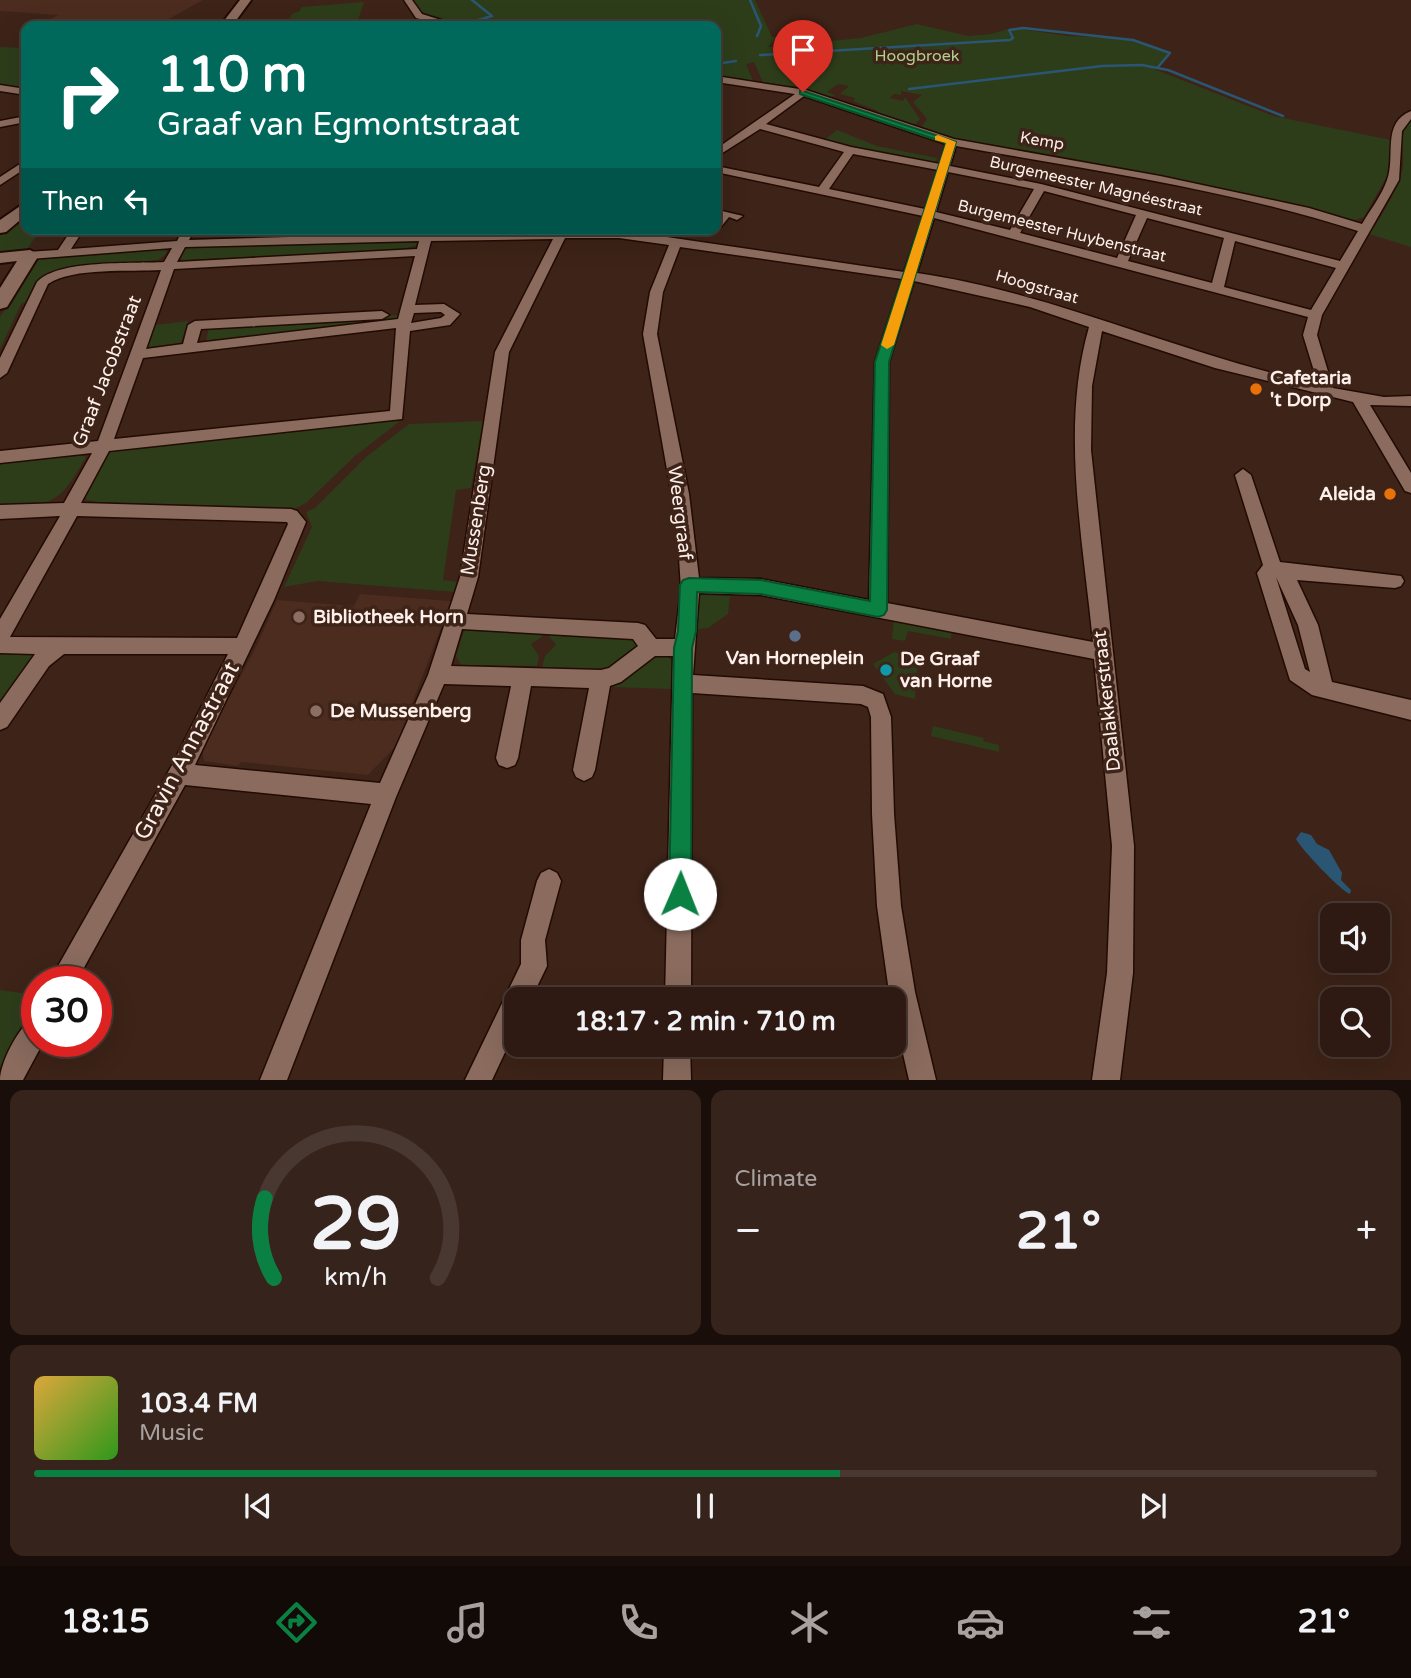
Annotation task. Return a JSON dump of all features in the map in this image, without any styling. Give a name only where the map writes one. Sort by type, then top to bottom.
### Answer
[{"type":"street","points":[[230,21],[246,0]]},
{"type":"street","points":[[408,0],[419,16],[438,21]]},
{"type":"street","points":[[413,21],[419,16]]},
{"type":"street","name":"Kemp","points":[[721,79],[803,92],[952,142],[1174,181],[1309,211],[1365,229]]},
{"type":"street","points":[[0,88],[21,91]]},
{"type":"street","points":[[721,150],[803,92]]},
{"type":"street","points":[[0,111],[10,113],[13,120]]},
{"type":"street","points":[[1327,391],[1310,335],[1315,315],[1393,180],[1397,131],[1402,121],[1411,114]]},
{"type":"street","points":[[0,127],[21,119]]},
{"type":"street","name":"Burgemeester Magnéestraat","points":[[757,125],[850,150],[1041,187],[1344,266]]},
{"type":"street","points":[[0,127],[21,130]]},
{"type":"street","points":[[721,140],[730,143]]},
{"type":"street","points":[[878,610],[882,362],[952,142]]},
{"type":"street","points":[[822,192],[850,150]]},
{"type":"street","points":[[0,182],[21,167]]},
{"type":"street","name":"Burgemeester Huybenstraat","points":[[721,170],[1014,233],[1315,315]]},
{"type":"street","points":[[1014,233],[1041,187]]},
{"type":"street","points":[[0,228],[21,210]]},
{"type":"street","points":[[1122,261],[1143,213]]},
{"type":"street","points":[[721,219],[726,214],[737,216]]},
{"type":"street","points":[[62,253],[74,235]]},
{"type":"street","name":"Graaf Jacobstraat","points":[[0,636],[66,523],[104,444],[169,265],[185,235]]},
{"type":"street","name":"Hoogstraat","points":[[30,255],[349,235]]},
{"type":"street","name":"Hoogstraat","points":[[387,235],[472,235]]},
{"type":"street","name":"Mussenberg","points":[[273,1080],[386,795],[438,675],[469,577],[502,352],[561,235]]},
{"type":"street","name":"Hoogstraat","points":[[626,235],[911,276],[987,291],[1097,323],[1220,365],[1358,398],[1384,402],[1411,401]]},
{"type":"street","points":[[699,245],[707,235]]},
{"type":"street","points":[[1217,288],[1231,235]]},
{"type":"street","points":[[0,457],[397,415],[405,318],[426,237]]},
{"type":"street","name":"Weergraaf","points":[[676,242],[659,284],[650,325],[684,514],[689,585],[687,631],[683,648],[678,987]]},
{"type":"street","points":[[0,373],[36,293],[52,275],[72,271],[422,252]]},
{"type":"street","points":[[0,258],[30,255]]},
{"type":"street","points":[[0,303],[30,255]]},
{"type":"street","points":[[138,354],[405,318]]},
{"type":"street","points":[[189,348],[195,325],[405,318]]},
{"type":"street","name":"Daalakkerstraat","points":[[1097,323],[1088,350],[1082,404],[1083,450],[1101,652],[1123,846],[1120,973],[1106,1080]]},
{"type":"street","points":[[1358,398],[1411,487]]},
{"type":"street","points":[[1243,475],[1279,569]]},
{"type":"street","points":[[0,512],[71,509]]},
{"type":"street","name":"Gravin Annastraat","points":[[71,509],[291,516],[297,523],[242,646],[179,774],[71,966]]},
{"type":"street","points":[[1395,580],[1279,569],[1266,573],[1297,674],[1312,686],[1411,710]]},
{"type":"street","points":[[689,585],[761,587],[1101,652]]},
{"type":"street","points":[[455,621],[638,631],[651,647]]},
{"type":"street","points":[[0,720],[42,660],[62,644]]},
{"type":"street","points":[[0,645],[242,646]]},
{"type":"street","points":[[438,675],[601,679],[614,676],[651,647],[683,648]]},
{"type":"street","points":[[506,758],[522,679]]},
{"type":"street","points":[[584,770],[601,679]]},
{"type":"street","points":[[684,683],[863,695],[876,701],[881,717],[883,814],[889,906],[902,992],[923,1080]]},
{"type":"street","points":[[179,774],[386,795]]},
{"type":"street","points":[[523,987],[534,965],[533,940],[549,881]]},
{"type":"street","points":[[478,1080],[504,1027]]},
{"type":"street","points":[[8,1080],[21,1057]]},
{"type":"street","points":[[677,1057],[677,1080]]},
{"type":"shaded area","points":[[0,0],[203,0],[165,21],[47,21],[58,15],[0,11]]},
{"type":"shaded area","name":"De Mussenberg","points":[[360,594],[451,601],[396,746],[368,775],[241,762],[238,766],[204,761],[202,749],[257,645],[277,600],[354,606]]},
{"type":"green space","name":"Hoogbroek","points":[[411,0],[755,0],[772,37],[777,37],[768,47],[861,38],[917,24],[968,36],[991,34],[1012,28],[1068,36],[1121,38],[1170,53],[1154,69],[1273,116],[1391,140],[1391,169],[1364,217],[1355,220],[1159,175],[947,138],[921,128],[927,119],[913,102],[922,95],[901,91],[901,95],[894,94],[890,98],[903,101],[905,97],[920,119],[912,128],[876,114],[878,111],[853,101],[855,98],[840,94],[849,86],[838,84],[827,92],[835,95],[831,97],[763,82],[754,62],[746,64],[753,81],[721,78],[721,21],[448,21],[422,12]]},
{"type":"green space","points":[[364,2],[358,21],[272,21],[293,20],[289,19],[292,14],[300,11],[301,7]]},
{"type":"green space","points":[[0,47],[21,48],[21,90],[0,87]]},
{"type":"green space","points":[[1411,119],[1411,247],[1369,234],[1399,182],[1403,166],[1402,135]]},
{"type":"green space","points":[[837,130],[877,146],[937,158],[935,164],[822,142]]},
{"type":"green space","points":[[21,214],[21,235],[37,235],[27,249],[0,252],[0,232]]},
{"type":"green space","points":[[413,240],[418,242],[418,245],[398,250],[182,260],[179,255],[191,247]]},
{"type":"green space","points":[[160,249],[166,251],[166,254],[158,260],[65,268],[45,274],[37,281],[28,301],[21,304],[0,349],[0,317],[38,260],[51,256]]},
{"type":"green space","points":[[399,315],[398,319],[388,323],[206,343],[209,326]]},
{"type":"green space","points":[[188,321],[180,346],[148,347],[155,325]]},
{"type":"green space","points":[[391,420],[399,422],[355,456],[306,503],[294,509],[98,502],[87,500],[84,495],[108,454],[114,450]]},
{"type":"green space","points":[[483,421],[471,488],[456,490],[443,580],[458,582],[456,592],[317,581],[284,587],[312,527],[306,512],[315,508],[366,457],[409,424]]},
{"type":"green space","points":[[78,453],[86,457],[68,485],[53,499],[33,504],[0,505],[0,461]]},
{"type":"green space","points":[[701,595],[730,596],[728,614],[708,628],[698,629],[698,600]]},
{"type":"green space","points":[[894,618],[951,630],[951,639],[908,631],[905,641],[892,639]]},
{"type":"green space","points":[[466,625],[545,628],[543,636],[531,644],[539,656],[537,666],[461,665],[456,656]]},
{"type":"green space","points":[[549,628],[638,635],[645,644],[610,671],[541,671],[545,656],[556,645],[548,635]]},
{"type":"green space","points":[[43,651],[0,706],[0,653]]},
{"type":"green space","points":[[894,652],[918,658],[915,699],[895,694],[873,664]]},
{"type":"green space","points":[[665,654],[673,662],[672,689],[613,687],[614,683],[650,656]]},
{"type":"green space","points":[[933,726],[984,738],[983,741],[999,745],[999,752],[931,736]]},
{"type":"green space","points":[[0,990],[21,993],[21,1027],[0,1069]]},
{"type":"water","points":[[1301,832],[1311,835],[1317,844],[1329,850],[1342,873],[1341,880],[1351,890],[1350,894],[1330,878],[1299,844],[1296,839]]},
{"type":"waterway","points":[[472,0],[492,16],[475,21]]},
{"type":"waterway","points":[[750,0],[761,26],[757,36]]},
{"type":"waterway","points":[[760,55],[1010,40],[1013,38],[1009,30],[1023,28],[1133,40],[1170,53],[1158,67]]},
{"type":"waterway","points":[[721,63],[736,61]]},
{"type":"waterway","points":[[909,89],[1102,66],[1142,65],[1168,70],[1283,116]]},
{"type":"slow traffic","points":[[887,345],[952,142],[938,138]]},
{"type":"place","name":"Cafetaria 't Dorp","points":[[1256,389]]},
{"type":"place","name":"Aleida","points":[[1390,494]]},
{"type":"place","name":"Bibliotheek Horn","points":[[299,617]]},
{"type":"place","name":"Van Horneplein","points":[[795,636]]},
{"type":"place","name":"De Graaf van Horne","points":[[886,670]]},
{"type":"place","name":"De Mussenberg","points":[[316,711]]},
{"type":"route","points":[[680,894],[683,648],[687,631],[689,585],[761,587],[878,610],[882,362],[952,142],[803,92]]}]
